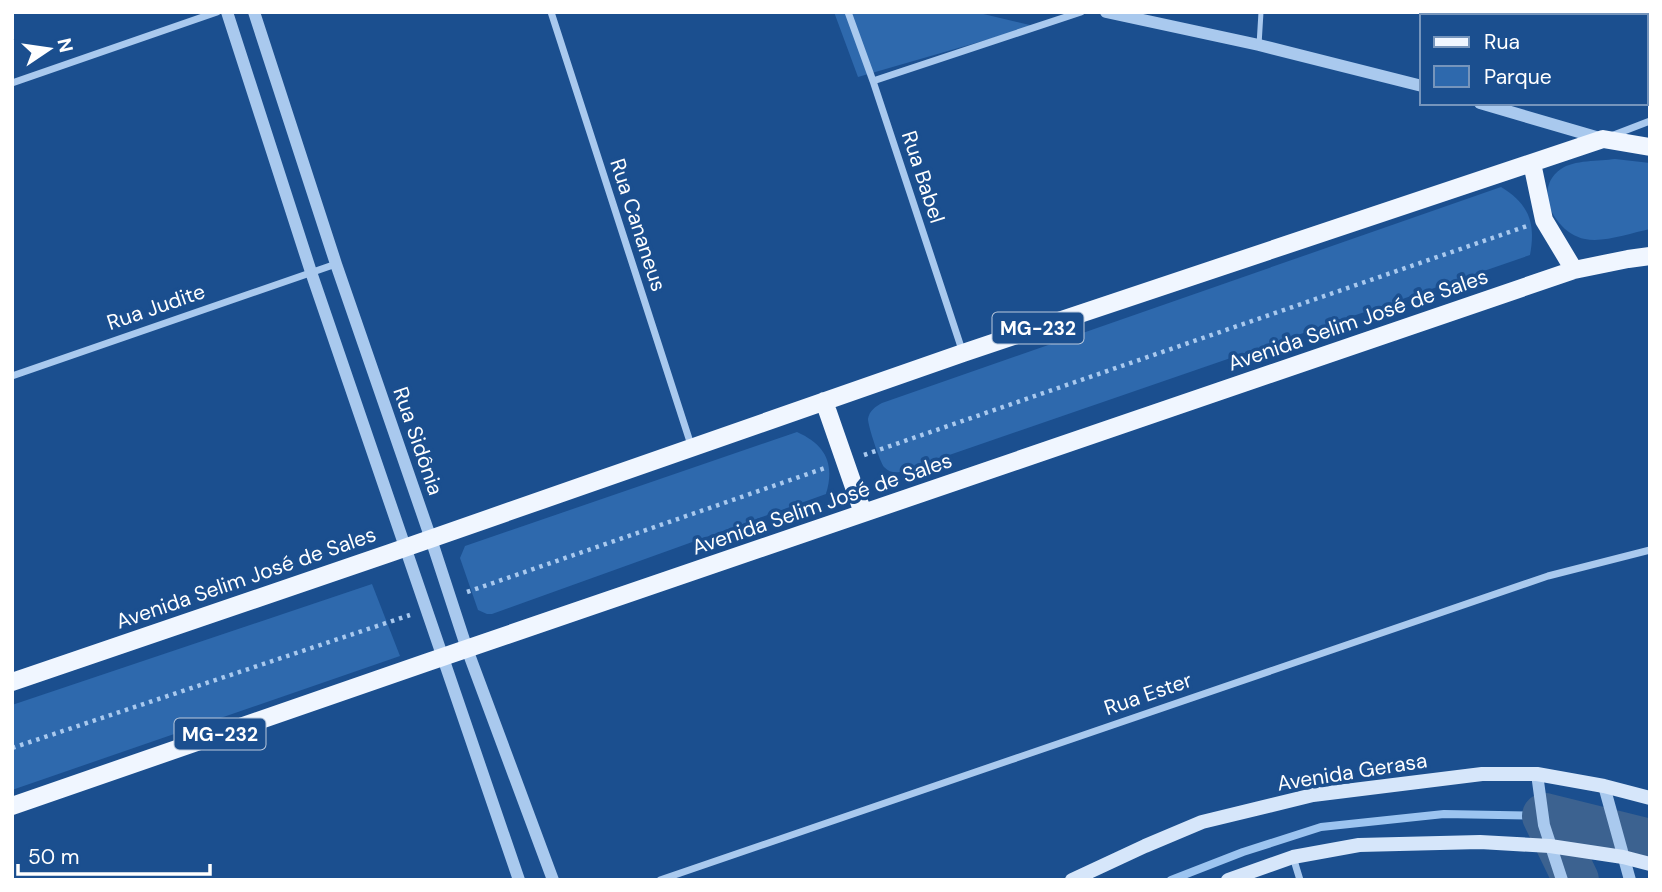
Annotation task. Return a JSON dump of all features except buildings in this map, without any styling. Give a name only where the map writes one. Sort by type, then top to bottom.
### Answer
[{"type":"main road","name":"Avenida Selim José de Sales","points":[[12,682],[406,548],[963,353],[1604,139],[1650,147]]},
{"type":"main road","points":[[1532,163],[1544,220],[1574,270]]},
{"type":"main road","name":"Avenida Selim José de Sales","points":[[12,806],[1574,270],[1650,256]]},
{"type":"main road","points":[[824,401],[863,513]]},
{"type":"main road","name":"Avenida Gerasa","points":[[1072,880],[1202,822],[1313,796],[1482,774],[1537,774],[1604,786],[1650,798]]},
{"type":"main road","points":[[1228,880],[1293,858],[1359,845],[1480,842],[1554,847],[1650,864]]},
{"type":"street","points":[[12,83],[217,12]]},
{"type":"street","points":[[227,12],[311,272],[519,880]]},
{"type":"street","name":"Rua Sidônia","points":[[254,12],[335,264],[467,649],[553,880]]},
{"type":"street","name":"Rua Cananeus","points":[[551,12],[692,448]]},
{"type":"street","name":"Rua Babel","points":[[848,12],[963,353]]},
{"type":"street","points":[[873,81],[1082,12]]},
{"type":"street","points":[[1106,12],[1259,44],[1420,85]]},
{"type":"street","points":[[1487,105],[1604,139],[1650,121]]},
{"type":"street","name":"Rua Judite","points":[[12,376],[335,264]]},
{"type":"street","name":"Rua Ester","points":[[660,880],[1548,576],[1650,550]]},
{"type":"street","points":[[1537,774],[1544,825],[1554,847],[1562,880]]},
{"type":"street","points":[[1604,786],[1618,839],[1616,856],[1630,880]]},
{"type":"street","points":[[1293,858],[1300,880]]},
{"type":"lane","points":[[1259,44],[1261,12]]},
{"type":"path","points":[[450,598],[1544,220]]},
{"type":"path","points":[[12,748],[426,608]]},
{"type":"green space","points":[[834,12],[975,12],[1034,26],[858,77]]},
{"type":"green space","points":[[1615,159],[1650,163],[1650,229],[1600,240],[1574,235],[1565,229],[1551,210],[1548,188],[1552,178],[1561,169],[1572,164]]},
{"type":"green space","points":[[1501,187],[1518,200],[1528,215],[1532,233],[1530,255],[900,472],[890,471],[882,464],[868,419],[871,411],[882,403]]},
{"type":"green space","points":[[797,432],[815,443],[826,457],[829,483],[826,494],[492,614],[478,610],[460,558],[465,546]]},
{"type":"green space","points":[[372,584],[400,656],[12,790],[12,705]]},
{"type":"waterway","points":[[1171,880],[1243,852],[1321,827],[1444,814],[1545,816]]},
{"type":"waterway","points":[[1545,816],[1650,842]]},
{"type":"waterway","points":[[1545,816],[1576,880]]}]
